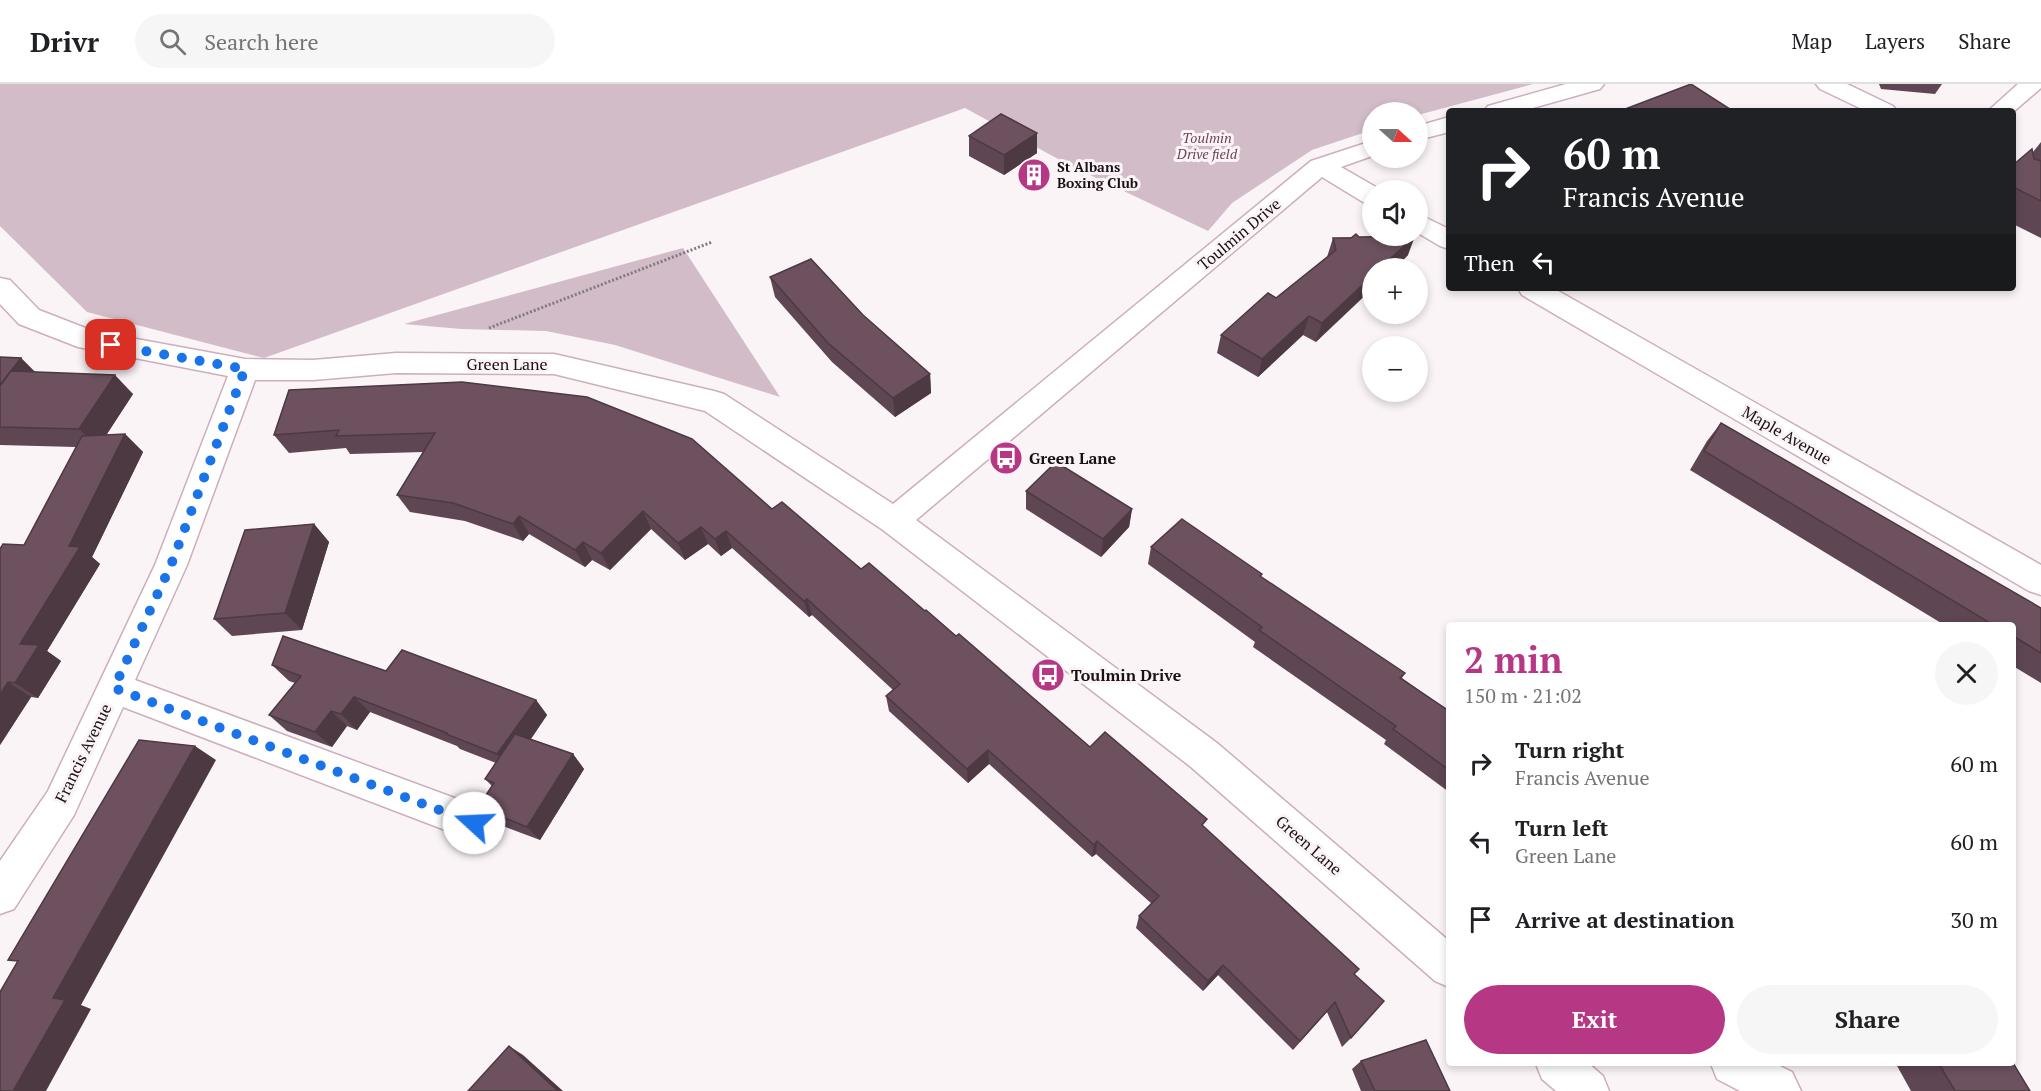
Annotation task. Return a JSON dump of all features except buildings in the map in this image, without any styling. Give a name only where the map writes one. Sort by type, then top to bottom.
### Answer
[{"type":"street","points":[[1507,108],[1592,84]]},
{"type":"street","points":[[1828,84],[1879,108]]},
{"type":"street","points":[[2004,108],[2032,84]]},
{"type":"street","points":[[1428,130],[1446,125]]},
{"type":"street","name":"Toulmin Drive","points":[[894,521],[1320,166],[1362,151]]},
{"type":"street","points":[[1320,166],[1362,190]]},
{"type":"street","points":[[1428,228],[1446,238]]},
{"type":"street","name":"Green Lane","points":[[0,286],[29,316],[88,340],[245,369],[313,370],[396,363],[554,364],[714,402],[894,521],[1204,755],[1446,964]]},
{"type":"street","name":"Maple Avenue","points":[[1537,291],[2041,581]]},
{"type":"street","name":"Francis Avenue","points":[[0,895],[61,803],[171,565],[245,369]]},
{"type":"street","points":[[114,688],[474,823]]},
{"type":"street","points":[[1559,1066],[1588,1091]]},
{"type":"street","points":[[1736,1066],[1777,1087],[1780,1091]]},
{"type":"path","points":[[483,330],[712,242]]},
{"type":"green space","name":"Toulmin Drive field","points":[[0,84],[1533,84],[1428,112],[1428,102],[1362,102],[1362,133],[1312,150],[1232,203],[1208,231],[1069,165],[965,108],[264,358],[87,312],[0,226]]},
{"type":"green space","points":[[683,248],[780,397],[615,345],[546,331],[461,329],[404,324]]},
{"type":"place","name":"St Albans Boxing Club","points":[[1034,175]]},
{"type":"place","name":"Green Lane","points":[[1006,458]]},
{"type":"place","name":"Toulmin Drive","points":[[1048,675]]},
{"type":"route","points":[[111,345],[245,369],[171,565],[114,688],[474,823]]}]
